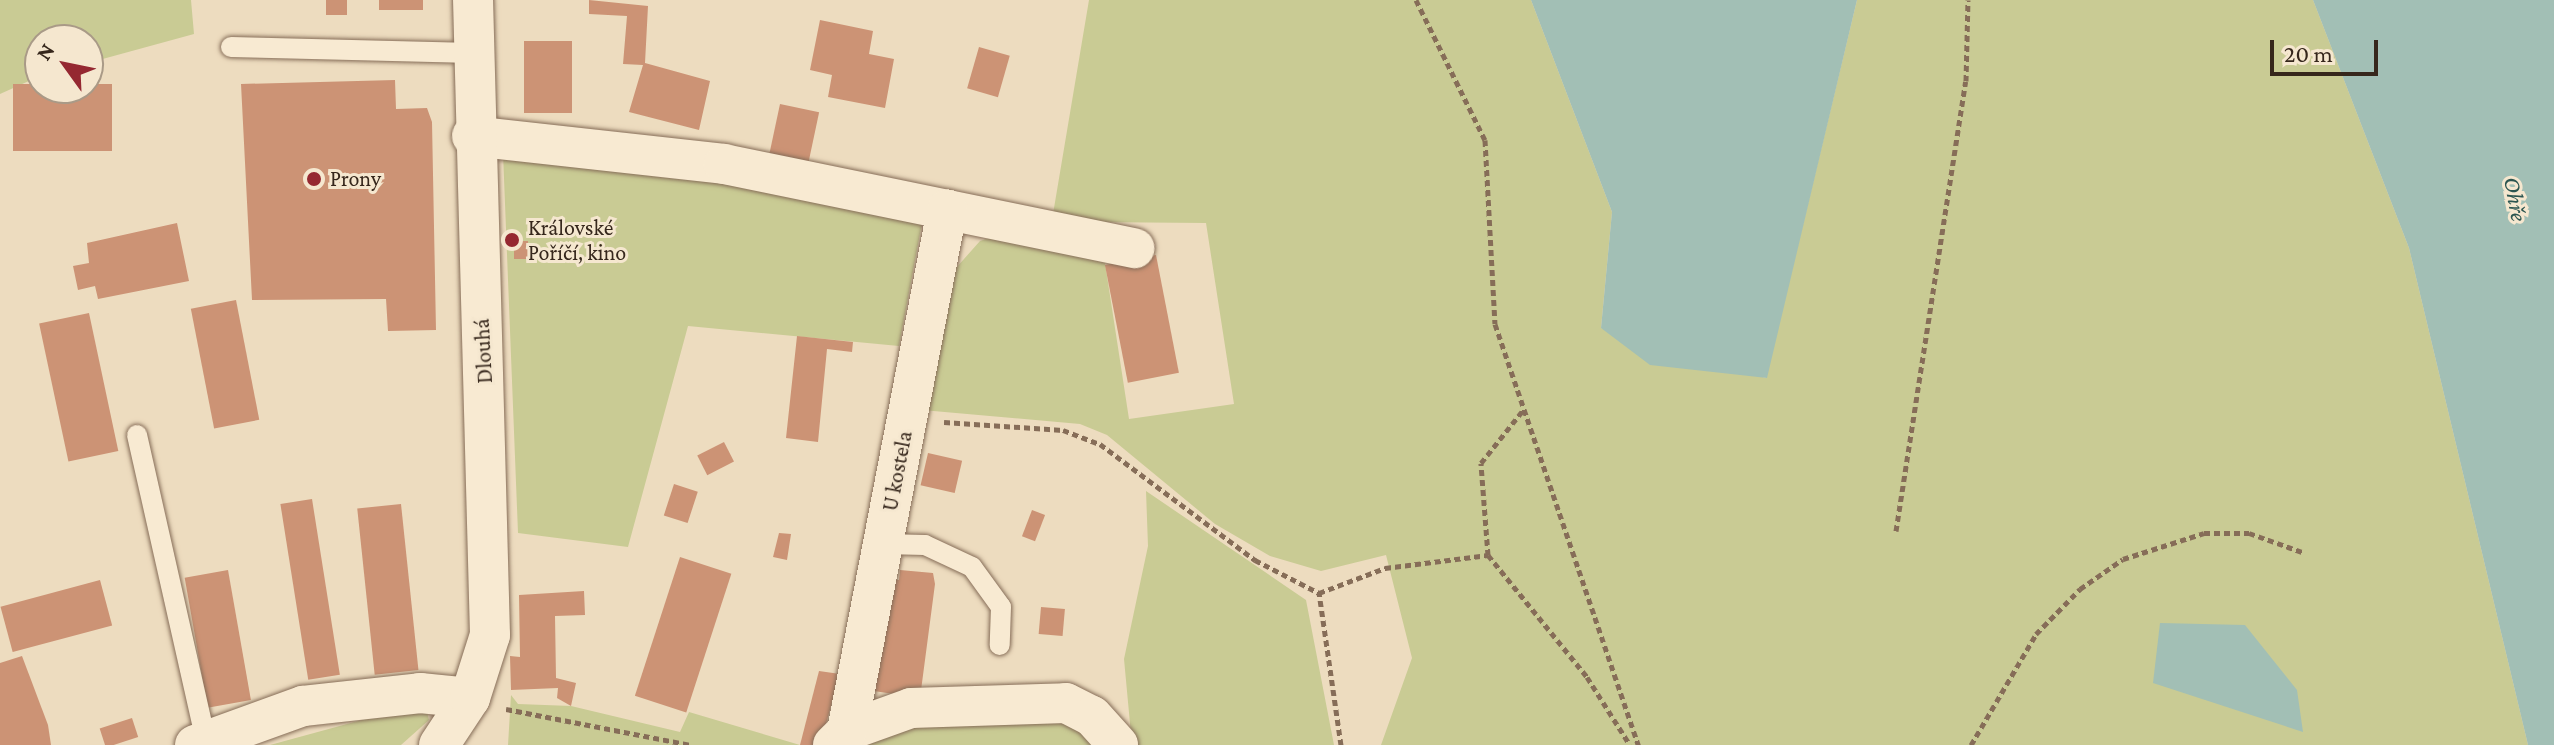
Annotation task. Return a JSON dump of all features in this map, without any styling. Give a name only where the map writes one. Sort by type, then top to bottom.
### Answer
[{"type":"street","name":"Dlouhá","points":[[467,723],[490,635],[472,136],[473,0]]},
{"type":"street","points":[[472,136],[724,164],[1135,248]]},
{"type":"street","name":"U kostela","points":[[840,738],[883,544],[947,210]]},
{"type":"street","points":[[201,743],[303,706],[420,693],[467,723]]},
{"type":"street","name":"U kostela","points":[[840,738],[911,708],[1066,703],[1092,716],[1118,745]]},
{"type":"lane","points":[[231,47],[473,53]]},
{"type":"lane","points":[[137,435],[201,743]]},
{"type":"lane","points":[[883,544],[925,545],[972,567],[1001,607],[1000,645]]},
{"type":"path","points":[[1416,0],[1485,140],[1495,324],[1638,745]]},
{"type":"path","points":[[1896,531],[1966,81],[1968,0]]},
{"type":"path","points":[[1524,408],[1481,463],[1488,555],[1587,677],[1630,745]]},
{"type":"path","points":[[907,418],[1063,430],[1100,444],[1255,560],[1319,593],[1385,568],[1488,555]]},
{"type":"path","points":[[1971,745],[2036,634],[2080,589],[2123,559],[2204,533],[2249,533],[2305,553]]},
{"type":"path","points":[[1319,593],[1341,745]]},
{"type":"path","points":[[467,723],[513,715],[691,745]]},
{"type":"green space","points":[[0,0],[191,0],[194,34],[104,59],[104,24],[24,24],[24,83],[0,94]]},
{"type":"green space","points":[[1089,0],[1531,0],[1612,212],[1601,328],[1766,378],[1857,0],[2313,0],[2409,248],[2528,745],[1381,745],[1412,658],[1386,555],[1321,571],[1270,556],[1215,524],[1107,435],[1080,424],[922,410],[948,277],[980,241],[998,235],[1105,263],[1129,419],[1234,404],[1206,223],[1087,222],[1053,214]]},
{"type":"green space","points":[[503,153],[727,178],[922,223],[899,346],[688,326],[628,547],[518,533]]},
{"type":"green space","points":[[1146,491],[1306,600],[1334,745],[1132,745],[1124,659],[1148,546]]},
{"type":"green space","points":[[511,695],[518,704],[571,706],[680,732],[689,712],[800,745],[508,745]]},
{"type":"green space","points":[[391,712],[427,712],[429,720],[401,745],[270,745]]},
{"type":"green space","points":[[1058,712],[1105,745],[858,745],[911,725]]},
{"type":"water","points":[[1531,0],[1857,0],[1767,378],[1650,365],[1601,328],[1612,212]]},
{"type":"water","name":"Ohře","points":[[2313,0],[2554,0],[2554,745],[2528,745],[2409,248]]},
{"type":"water","points":[[2160,623],[2245,625],[2297,690],[2303,732],[2153,683]]},
{"type":"building","points":[[326,0],[347,0],[347,15],[326,15]]},
{"type":"building","points":[[379,0],[423,0],[423,10],[379,10]]},
{"type":"building","points":[[589,0],[648,6],[645,63],[710,81],[699,130],[629,112],[643,65],[623,64],[627,16],[589,14]]},
{"type":"building","points":[[820,20],[873,31],[869,54],[894,59],[885,108],[828,97],[832,75],[810,70]]},
{"type":"building","points":[[524,41],[572,41],[572,113],[524,113]]},
{"type":"building","points":[[979,47],[1010,56],[998,97],[967,88]]},
{"type":"building","points":[[395,80],[396,109],[427,108],[432,122],[436,330],[388,331],[386,299],[252,300],[241,84]]},
{"type":"building","points":[[13,84],[24,84],[24,104],[104,104],[104,84],[112,84],[112,151],[13,151]]},
{"type":"building","points":[[780,104],[819,112],[808,163],[769,155]]},
{"type":"building","points":[[177,223],[189,281],[98,299],[95,286],[78,290],[73,266],[89,263],[87,243]]},
{"type":"building","points":[[514,241],[528,241],[528,259],[514,259]]},
{"type":"building","points":[[1156,255],[1179,373],[1128,383],[1105,265]]},
{"type":"building","points":[[236,300],[259,420],[214,429],[191,309]]},
{"type":"building","points":[[89,313],[118,451],[68,462],[39,324]]},
{"type":"building","points":[[797,336],[853,342],[852,352],[827,349],[818,442],[786,438]]},
{"type":"building","points":[[724,442],[734,462],[707,475],[697,456]]},
{"type":"building","points":[[928,453],[962,461],[955,493],[921,485]]},
{"type":"building","points":[[674,484],[698,492],[688,523],[664,515]]},
{"type":"building","points":[[312,499],[340,675],[308,680],[280,504]]},
{"type":"building","points":[[401,504],[418,670],[375,675],[357,509]]},
{"type":"building","points":[[1032,510],[1045,515],[1035,541],[1022,536]]},
{"type":"building","points":[[779,533],[791,534],[787,560],[773,557]]},
{"type":"building","points":[[680,557],[731,574],[686,713],[635,696]]},
{"type":"building","points":[[228,570],[251,700],[208,708],[185,578]]},
{"type":"building","points":[[900,570],[933,573],[935,584],[920,698],[874,691],[886,579],[899,580]]},
{"type":"building","points":[[100,580],[112,625],[13,652],[1,607]]},
{"type":"building","points":[[584,591],[585,615],[555,616],[556,678],[576,683],[571,706],[557,698],[558,688],[511,690],[510,656],[520,657],[519,595]]},
{"type":"building","points":[[1041,607],[1065,609],[1063,636],[1039,634]]},
{"type":"building","points":[[22,656],[48,725],[51,745],[0,745],[0,663]]},
{"type":"building","points":[[819,671],[840,674],[820,745],[800,745]]},
{"type":"building","points":[[132,718],[138,737],[105,745],[100,729]]},
{"type":"place","name":"Prony","points":[[314,179]]},
{"type":"place","name":"Královské Poříčí, kino","points":[[512,240]]}]
